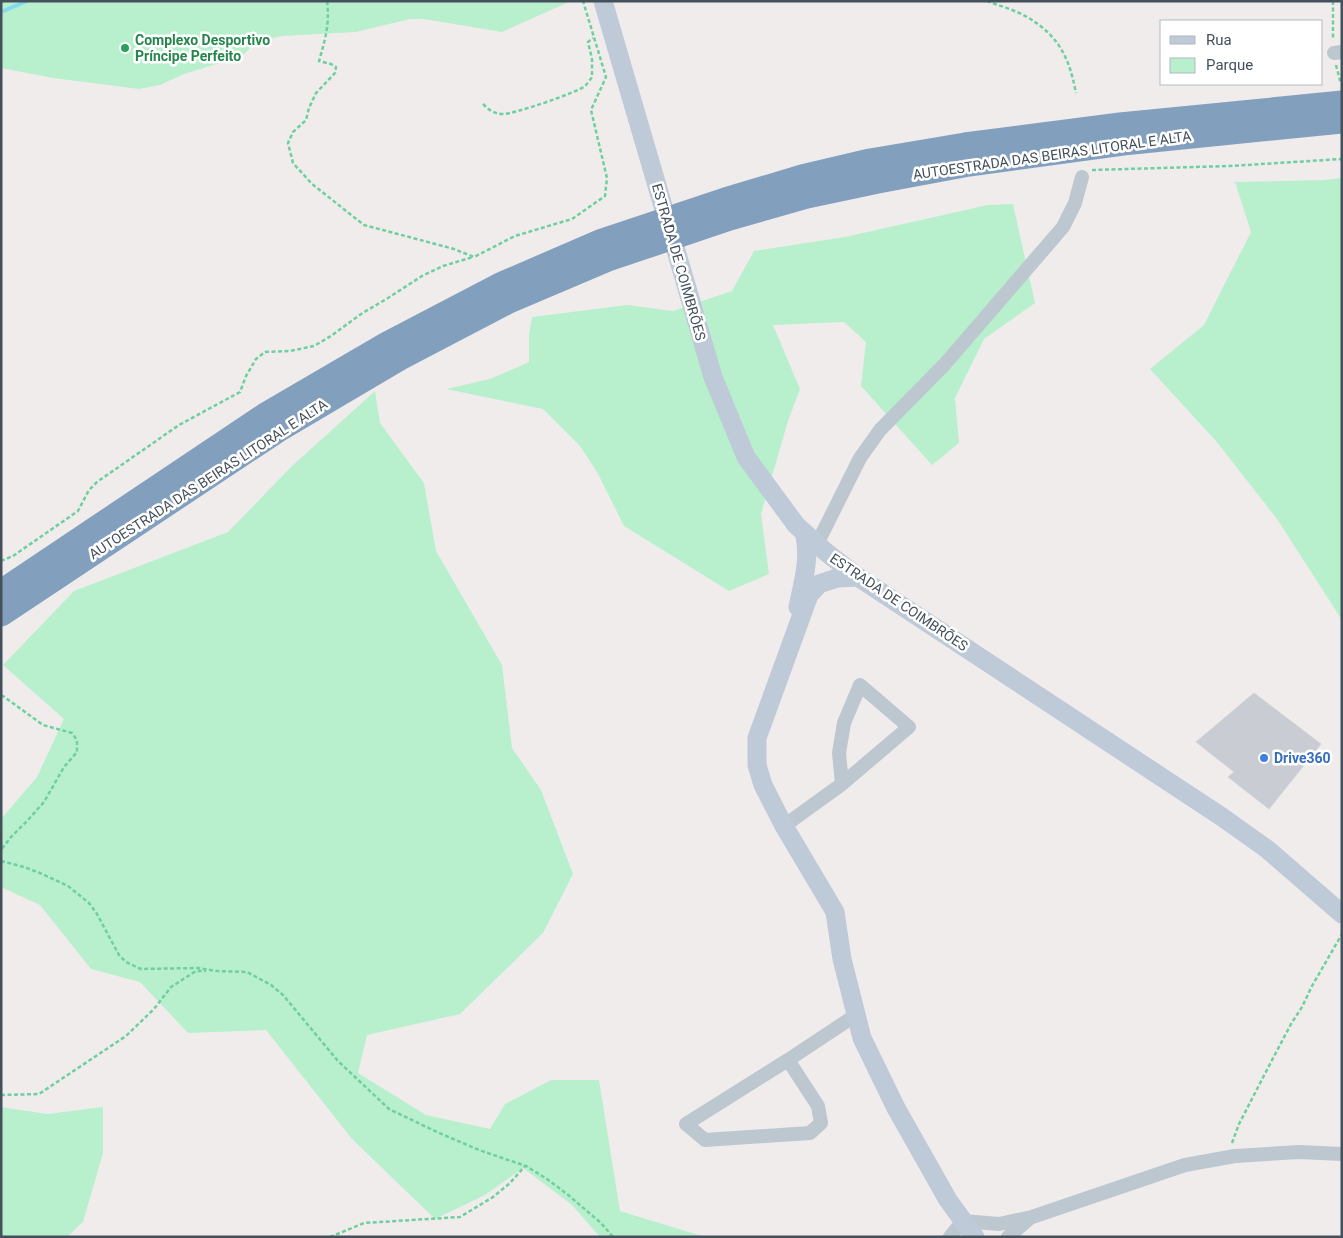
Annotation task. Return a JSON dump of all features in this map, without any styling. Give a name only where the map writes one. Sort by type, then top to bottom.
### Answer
[{"type":"highway","name":"AUTOESTRADA DAS BEIRAS LITORAL E ALTA","points":[[1,592],[267,414],[387,344],[500,285],[727,209],[802,177],[870,161],[965,145],[1120,125],[1342,103]]},
{"type":"highway","name":"AUTOESTRADA DAS BEIRAS LITORAL E ALTA","points":[[727,209],[807,196],[969,164],[1123,143],[1342,121]]},
{"type":"highway","name":"AUTOESTRADA DAS BEIRAS LITORAL E ALTA","points":[[1,614],[278,430],[400,358],[605,250]]},
{"type":"street","name":"ESTRADA DE COIMBRÕES","points":[[603,1],[713,378],[746,457],[796,525],[858,577],[1267,848],[1342,914]]},
{"type":"street","points":[[975,1237],[948,1200],[896,1108],[862,1038],[842,960],[835,912],[784,826],[761,778],[757,765],[757,738],[809,595],[816,543],[860,458],[880,430],[945,364],[1063,227],[1075,203],[1082,177]]},
{"type":"street","points":[[788,652],[804,577],[806,542],[816,543]]},
{"type":"street","points":[[809,595],[819,584],[837,578],[858,577]]},
{"type":"street","points":[[784,826],[842,784],[909,727],[860,685],[844,724],[839,753],[842,784]]},
{"type":"street","points":[[788,1060],[818,1106],[821,1123],[810,1133],[705,1140],[686,1124],[856,1015]]},
{"type":"street","points":[[963,1222],[999,1224],[1032,1217],[1185,1165],[1225,1158],[1299,1152],[1342,1154]]},
{"type":"street","points":[[1008,1237],[1032,1217]]},
{"type":"street","points":[[950,1237],[963,1222]]},
{"type":"path","points":[[327,1],[328,28],[319,61],[336,67],[335,73],[316,93],[306,120],[293,132],[288,143],[293,163],[312,184],[364,225],[454,249],[474,257]]},
{"type":"path","points":[[1,561],[12,556],[78,511],[89,490],[97,482],[179,425],[240,392],[256,359],[265,352],[290,351],[314,346],[422,276],[443,266],[474,257],[515,236],[572,219],[605,196],[607,178],[591,110],[606,77],[583,1]]},
{"type":"path","points":[[987,1],[1026,17],[1050,34],[1063,52],[1072,71],[1076,93]]},
{"type":"path","points":[[483,104],[490,112],[504,114],[572,93],[585,86],[592,77],[592,59],[588,42],[594,38]]},
{"type":"path","points":[[1082,177],[1094,169],[1230,166],[1342,159]]},
{"type":"path","points":[[1,696],[43,725],[72,733],[77,740],[76,752],[64,767],[44,802],[1,850]]},
{"type":"path","points":[[1,861],[24,866],[68,886],[89,903],[119,955],[126,962],[141,968],[198,968],[247,972],[272,985],[338,1061],[389,1109],[436,1132],[526,1166],[567,1194],[601,1223],[613,1237]]},
{"type":"path","points":[[1225,1158],[1239,1124],[1271,1062],[1342,934]]},
{"type":"path","points":[[1,1095],[38,1094],[126,1036],[154,1009],[171,986],[196,972],[211,970]]},
{"type":"path","points":[[330,1237],[364,1223],[460,1217],[493,1197],[526,1166]]},
{"type":"green space","name":"Complexo Desportivo Príncipe Perfeito","points":[[1,1],[569,2],[502,32],[424,19],[410,19],[356,32],[282,36],[257,41],[242,56],[184,74],[160,85],[139,89],[53,78],[1,68]]},
{"type":"green space","points":[[1342,178],[1342,620],[1277,519],[1216,441],[1150,369],[1204,325],[1251,232],[1235,182]]},
{"type":"green space","points":[[1013,204],[1035,303],[984,339],[955,398],[959,443],[932,465],[861,386],[866,342],[844,322],[773,325],[800,389],[788,421],[761,514],[769,574],[729,591],[624,526],[597,472],[580,446],[543,409],[446,389],[490,379],[529,362],[529,335],[532,317],[627,305],[673,311],[732,291],[754,251],[845,237],[988,205]]},
{"type":"green space","points":[[375,391],[380,423],[424,483],[436,551],[502,665],[512,748],[541,790],[573,874],[543,933],[460,1014],[367,1035],[358,1073],[426,1115],[490,1129],[505,1104],[551,1080],[599,1080],[620,1211],[705,1237],[600,1237],[572,1205],[523,1168],[485,1195],[435,1219],[352,1139],[266,1030],[188,1033],[140,982],[91,969],[40,905],[1,887],[1,819],[37,777],[64,719],[3,665],[74,591],[228,532],[292,466]]},
{"type":"green space","points":[[1,1107],[47,1114],[103,1107],[103,1153],[83,1222],[67,1237],[1,1237]]},
{"type":"building","name":"Drive360","points":[[1254,693],[1321,744],[1269,809],[1228,777],[1234,772],[1196,742]]},
{"type":"waterway","points":[[1,12],[27,1]]},
{"type":"place","name":"Complexo Desportivo Príncipe Perfeito","points":[[125,48]]},
{"type":"place","name":"Drive360","points":[[1264,758]]}]
